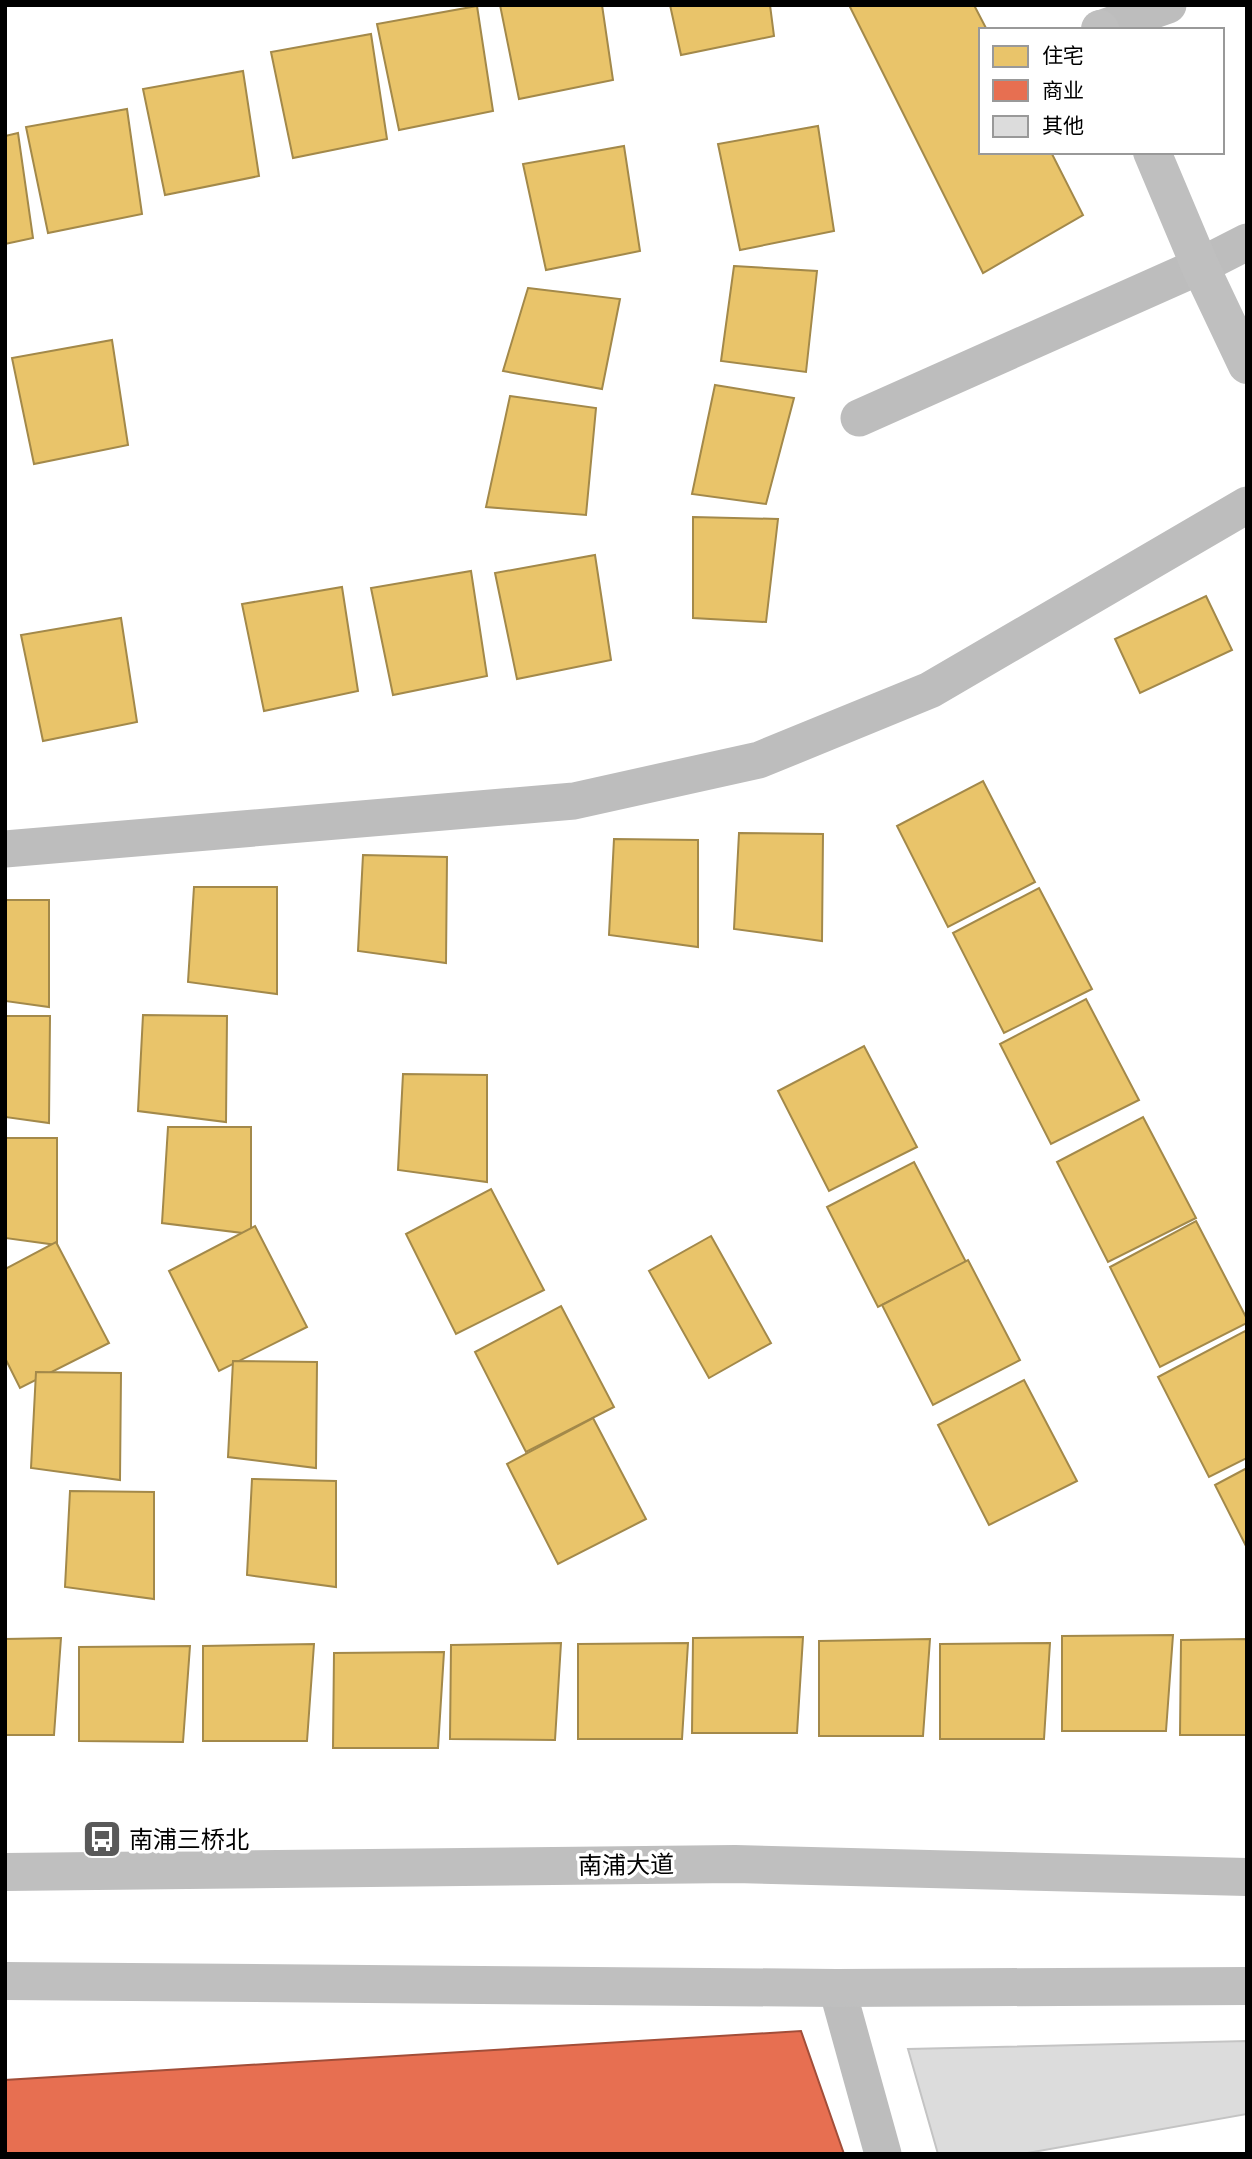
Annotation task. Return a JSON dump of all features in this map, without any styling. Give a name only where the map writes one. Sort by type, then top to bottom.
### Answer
[{"type":"main road","points":[[1153,154],[1200,266],[1247,365]]},
{"type":"main road","name":"南浦大道","points":[[5,1872],[735,1864],[1247,1877]]},
{"type":"main road","points":[[5,1981],[837,1988],[1247,1986]]},
{"type":"street","points":[[1105,28],[1168,5]]},
{"type":"street","points":[[859,418],[1200,266],[1247,242]]},
{"type":"street","points":[[5,849],[574,801],[759,760],[930,690],[1247,505]]},
{"type":"street","points":[[837,1988],[883,2154]]},
{"type":"building: 住宅","points":[[500,5],[602,5],[613,80],[519,99]]},
{"type":"building: 住宅","points":[[670,5],[770,5],[774,36],[681,55]]},
{"type":"building: 住宅","points":[[849,5],[974,5],[986,28],[979,28],[979,154],[1052,154],[1083,215],[983,273]]},
{"type":"building: 住宅","points":[[477,6],[493,111],[399,130],[377,24]]},
{"type":"building: 住宅","points":[[371,34],[387,139],[293,158],[271,52]]},
{"type":"building: 住宅","points":[[243,71],[259,176],[165,195],[143,89]]},
{"type":"building: 住宅","points":[[127,109],[142,214],[48,233],[26,127]]},
{"type":"building: 住宅","points":[[818,126],[834,231],[740,250],[718,144]]},
{"type":"building: 住宅","points":[[18,133],[33,238],[5,244],[5,136]]},
{"type":"building: 住宅","points":[[624,146],[640,251],[546,270],[523,164]]},
{"type":"building: 住宅","points":[[734,266],[817,271],[806,372],[721,361]]},
{"type":"building: 住宅","points":[[528,288],[620,299],[602,389],[503,371]]},
{"type":"building: 住宅","points":[[112,340],[128,445],[34,464],[12,358]]},
{"type":"building: 住宅","points":[[715,385],[794,398],[766,504],[692,494]]},
{"type":"building: 住宅","points":[[510,396],[596,408],[586,515],[486,507]]},
{"type":"building: 住宅","points":[[693,517],[778,519],[766,622],[693,618]]},
{"type":"building: 住宅","points":[[595,555],[611,660],[517,679],[495,573]]},
{"type":"building: 住宅","points":[[471,571],[487,676],[393,695],[371,588]]},
{"type":"building: 住宅","points":[[342,587],[358,691],[264,711],[242,604]]},
{"type":"building: 住宅","points":[[1206,596],[1232,650],[1140,693],[1115,639]]},
{"type":"building: 住宅","points":[[121,618],[137,722],[43,741],[21,635]]},
{"type":"building: 住宅","points":[[983,781],[1035,882],[948,927],[897,826]]},
{"type":"building: 住宅","points":[[739,833],[823,834],[822,941],[734,929]]},
{"type":"building: 住宅","points":[[614,839],[698,840],[698,947],[609,935]]},
{"type":"building: 住宅","points":[[363,855],[447,857],[446,963],[358,951]]},
{"type":"building: 住宅","points":[[194,887],[277,887],[277,994],[188,982]]},
{"type":"building: 住宅","points":[[1039,888],[1092,989],[1004,1033],[953,933]]},
{"type":"building: 住宅","points":[[5,900],[49,900],[49,1007],[5,1001]]},
{"type":"building: 住宅","points":[[1086,999],[1139,1100],[1051,1144],[1000,1044]]},
{"type":"building: 住宅","points":[[143,1015],[227,1016],[226,1122],[138,1111]]},
{"type":"building: 住宅","points":[[5,1016],[50,1016],[49,1123],[5,1117]]},
{"type":"building: 住宅","points":[[864,1046],[917,1147],[829,1191],[778,1091]]},
{"type":"building: 住宅","points":[[403,1074],[487,1075],[487,1182],[398,1170]]},
{"type":"building: 住宅","points":[[1143,1117],[1196,1218],[1108,1262],[1057,1162]]},
{"type":"building: 住宅","points":[[168,1127],[251,1127],[251,1234],[162,1223]]},
{"type":"building: 住宅","points":[[5,1138],[57,1138],[57,1245],[5,1238]]},
{"type":"building: 住宅","points":[[914,1162],[966,1262],[878,1307],[827,1207]]},
{"type":"building: 住宅","points":[[491,1189],[544,1290],[456,1334],[406,1234]]},
{"type":"building: 住宅","points":[[1196,1221],[1247,1323],[1160,1367],[1110,1267]]},
{"type":"building: 住宅","points":[[255,1226],[307,1327],[219,1371],[169,1271]]},
{"type":"building: 住宅","points":[[711,1236],[771,1343],[709,1378],[649,1271]]},
{"type":"building: 住宅","points":[[56,1242],[109,1343],[20,1388],[5,1358],[5,1269]]},
{"type":"building: 住宅","points":[[968,1260],[1020,1360],[933,1405],[882,1305]]},
{"type":"building: 住宅","points":[[561,1306],[614,1407],[526,1452],[475,1352]]},
{"type":"building: 住宅","points":[[1245,1331],[1247,1458],[1209,1477],[1158,1377]]},
{"type":"building: 住宅","points":[[233,1361],[317,1362],[316,1468],[228,1457]]},
{"type":"building: 住宅","points":[[36,1372],[121,1373],[120,1480],[31,1468]]},
{"type":"building: 住宅","points":[[1024,1380],[1077,1481],[989,1525],[938,1425]]},
{"type":"building: 住宅","points":[[593,1418],[646,1519],[558,1564],[507,1464]]},
{"type":"building: 住宅","points":[[1247,1468],[1247,1548],[1215,1485]]},
{"type":"building: 住宅","points":[[252,1479],[336,1481],[336,1587],[247,1575]]},
{"type":"building: 住宅","points":[[70,1491],[154,1492],[154,1599],[65,1587]]},
{"type":"building: 住宅","points":[[1173,1635],[1166,1731],[1062,1731],[1062,1636]]},
{"type":"building: 住宅","points":[[803,1637],[797,1733],[692,1733],[693,1638]]},
{"type":"building: 住宅","points":[[61,1638],[54,1735],[5,1735],[5,1639]]},
{"type":"building: 住宅","points":[[930,1639],[923,1736],[819,1736],[819,1641]]},
{"type":"building: 住宅","points":[[1247,1639],[1247,1735],[1180,1735],[1181,1640]]},
{"type":"building: 住宅","points":[[561,1643],[555,1740],[450,1739],[451,1645]]},
{"type":"building: 住宅","points":[[688,1643],[682,1739],[578,1739],[578,1644]]},
{"type":"building: 住宅","points":[[1050,1643],[1044,1739],[940,1739],[940,1644]]},
{"type":"building: 住宅","points":[[314,1644],[307,1741],[203,1741],[203,1646]]},
{"type":"building: 住宅","points":[[190,1646],[183,1742],[79,1741],[79,1647]]},
{"type":"building: 住宅","points":[[444,1652],[438,1748],[333,1748],[334,1653]]},
{"type":"building: 商业","points":[[801,2031],[844,2154],[5,2154],[5,2080]]},
{"type":"building: 其他","points":[[1247,2041],[1247,2114],[1022,2154],[938,2154],[908,2049]]},
{"type":"place","name":"南浦三桥北","points":[[102,1839]]}]
